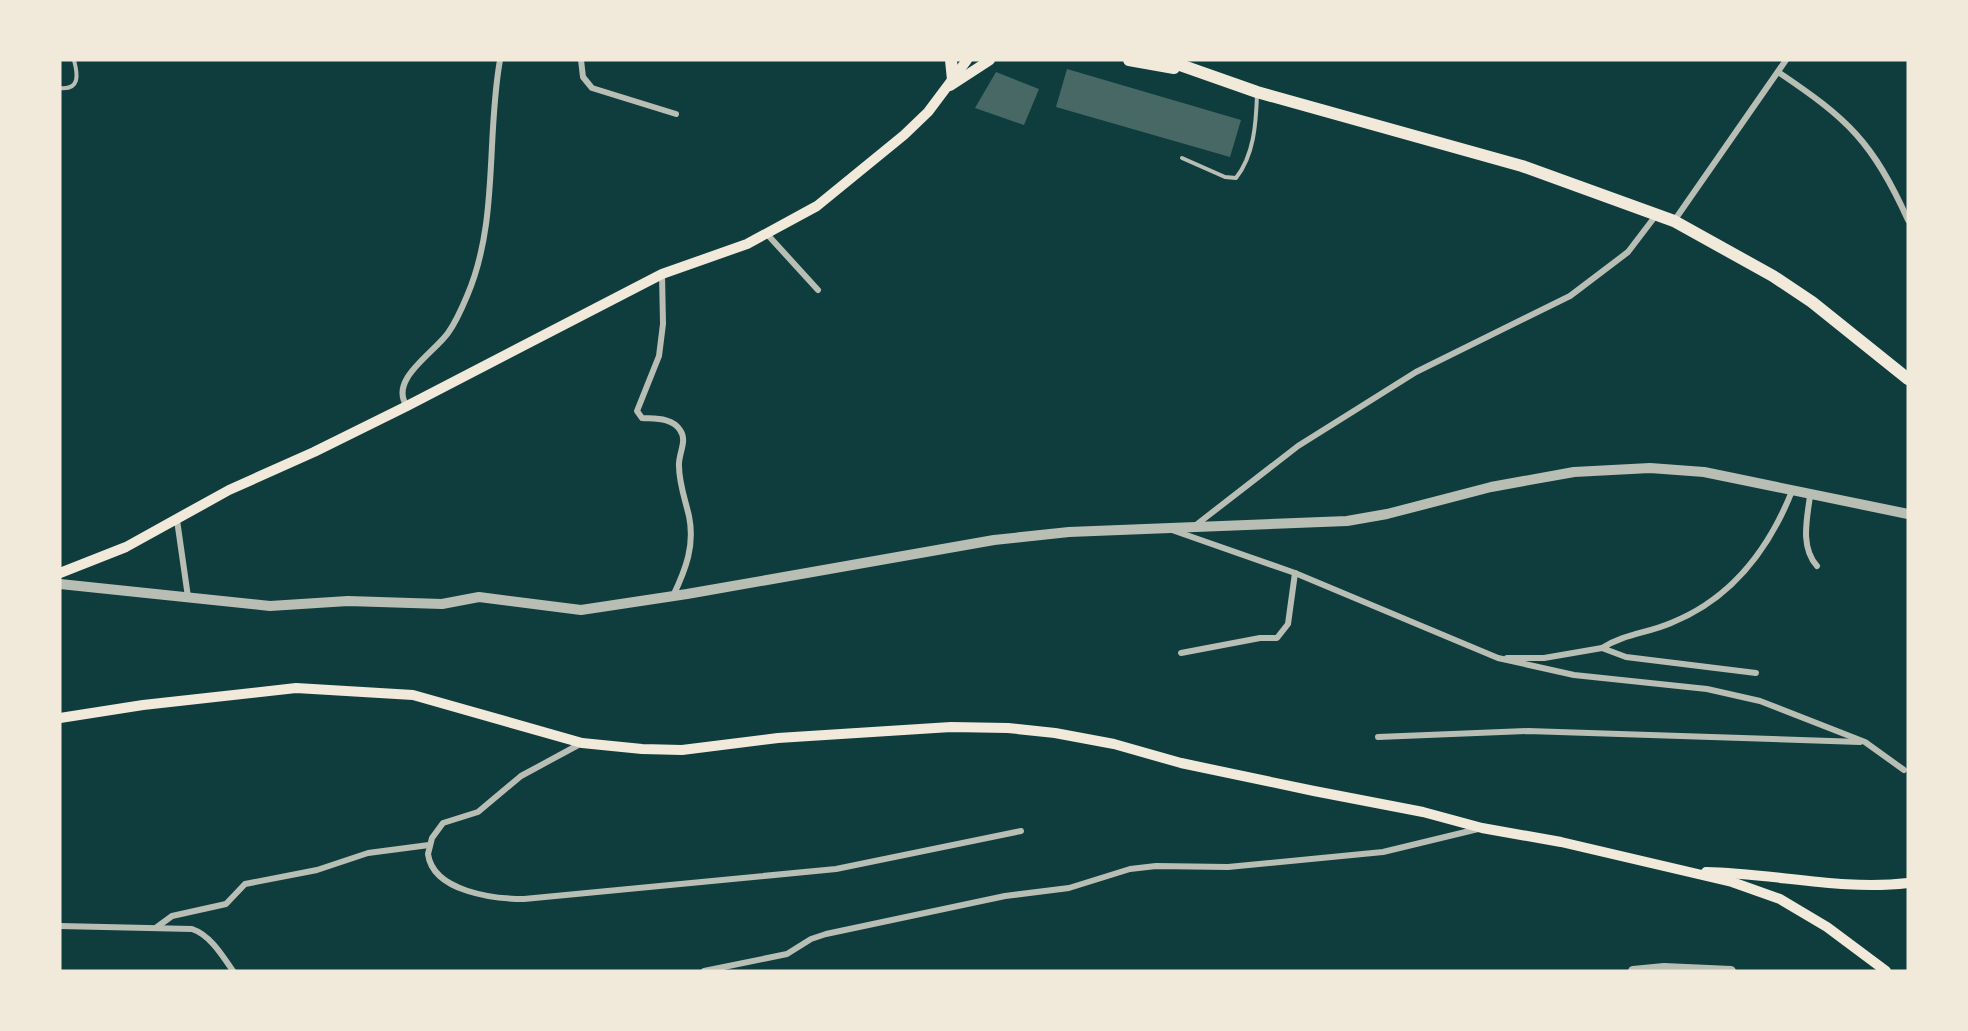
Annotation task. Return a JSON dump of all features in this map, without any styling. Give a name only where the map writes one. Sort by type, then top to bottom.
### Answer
[{"type":"main road","points":[[951,60],[951,83]]},
{"type":"main road","points":[[60,573],[126,547],[229,490],[315,452],[662,274],[747,244],[817,206],[904,135],[951,83],[967,60]]},
{"type":"main road","points":[[951,83],[990,60]]},
{"type":"main road","points":[[1129,60],[1188,69]]},
{"type":"main road","points":[[1166,60],[1257,92],[1522,166],[1674,220],[1773,276],[1812,302],[1908,379]]},
{"type":"main road","points":[[60,718],[143,705],[269,690],[349,689],[413,695],[582,743],[642,749],[682,750],[778,738],[878,730],[1008,728],[1114,744],[1181,763],[1423,812],[1482,828],[1561,842],[1732,882],[1779,899],[1834,932],[1886,971]]},
{"type":"main road","points":[[1679,871],[1741,873],[1850,885],[1882,886],[1908,883]]},
{"type":"street","points":[[407,406],[403,400],[402,387],[411,371],[433,352],[449,332],[468,295],[483,242],[500,60]]},
{"type":"street","points":[[581,60],[583,77],[592,88],[676,114]]},
{"type":"street","points":[[1674,220],[1786,60]]},
{"type":"street","points":[[1778,72],[1842,118],[1865,142],[1887,175],[1908,220]]},
{"type":"street","points":[[1193,527],[1298,446],[1416,372],[1570,296],[1628,252],[1657,214]]},
{"type":"street","points":[[766,233],[818,290]]},
{"type":"street","points":[[662,274],[663,324],[659,356],[637,411],[642,418],[669,422],[680,430],[682,435],[679,467],[689,517],[692,547],[672,596]]},
{"type":"street","points":[[60,584],[270,606],[348,601],[442,604],[479,597],[581,610],[994,540],[1069,532],[1347,521],[1387,514],[1491,487],[1574,472],[1618,469],[1704,472],[1810,496],[1908,514]]},
{"type":"street","points":[[1498,658],[1544,658],[1602,648],[1625,636],[1670,624],[1724,594],[1772,535],[1792,491]]},
{"type":"street","points":[[1810,496],[1807,549],[1810,558],[1818,566]]},
{"type":"street","points":[[177,520],[188,597]]},
{"type":"street","points":[[1166,528],[1295,573],[1498,658],[1574,675],[1707,689],[1760,701],[1865,742],[1904,770]]},
{"type":"street","points":[[1181,653],[1260,638],[1277,638],[1288,624],[1295,573]]},
{"type":"street","points":[[1602,648],[1626,657],[1756,673]]},
{"type":"street","points":[[1378,737],[1528,731],[1865,742]]},
{"type":"street","points":[[582,743],[515,780],[478,812],[455,817],[443,823],[429,845],[428,858],[438,872],[465,892],[480,896],[524,899],[836,869],[1021,831]]},
{"type":"street","points":[[704,971],[787,954],[811,939],[826,934],[1005,896],[1069,888],[1130,869],[1156,866],[1228,867],[1383,852],[1482,828]]},
{"type":"street","points":[[157,927],[172,916],[226,904],[245,884],[317,870],[368,854],[429,845]]},
{"type":"street","points":[[60,926],[157,927],[198,931],[217,949],[233,971]]},
{"type":"street","points":[[1633,971],[1661,969],[1731,971]]},
{"type":"lane","points":[[60,88],[75,85],[78,74],[75,60]]},
{"type":"lane","points":[[1182,158],[1225,177],[1236,178],[1244,169],[1250,150],[1256,122],[1257,92]]},
{"type":"building","points":[[1067,69],[1241,120],[1230,157],[1056,107]]},
{"type":"building","points":[[996,72],[1039,89],[1024,125],[975,108]]}]
